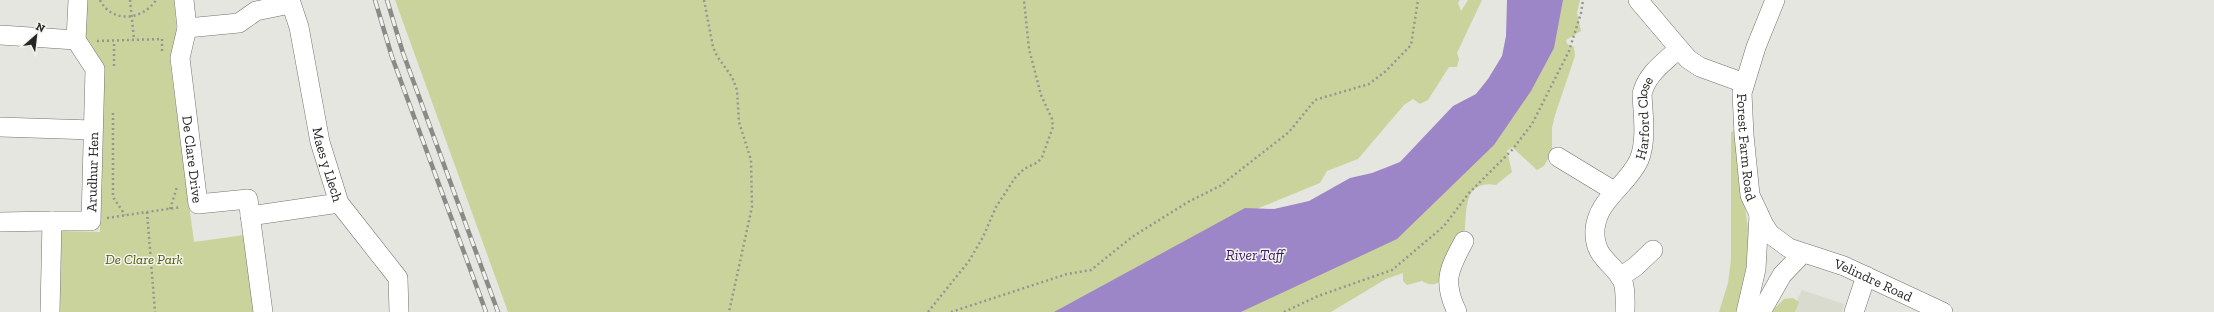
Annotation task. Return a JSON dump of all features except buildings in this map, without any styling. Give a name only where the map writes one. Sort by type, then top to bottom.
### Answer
[{"type":"street","points":[[0,35],[79,44],[78,0]]},
{"type":"street","name":"De Clare Drive","points":[[184,0],[186,34],[180,58],[198,204],[248,199],[263,312]]},
{"type":"street","points":[[1638,0],[1678,48],[1700,67],[1744,83]]},
{"type":"street","name":"Forest Farm Road","points":[[1775,0],[1744,83],[1742,104],[1746,161],[1750,195],[1764,225],[1777,240],[1802,254]]},
{"type":"street","points":[[186,34],[239,23],[256,11],[290,2]]},
{"type":"street","name":"Maes y Llech","points":[[290,2],[299,26],[320,142],[339,202],[398,278],[399,312]]},
{"type":"street","name":"Arudhur Hen","points":[[0,222],[91,221],[95,69],[79,44]]},
{"type":"street","name":"Harford Close","points":[[1625,312],[1625,290],[1620,278],[1602,257],[1598,249],[1595,230],[1602,210],[1614,191],[1634,168],[1642,152],[1644,87],[1651,74],[1678,48]]},
{"type":"street","points":[[0,128],[94,130]]},
{"type":"street","points":[[1558,157],[1614,191]]},
{"type":"street","points":[[250,216],[339,202]]},
{"type":"street","points":[[1746,312],[1756,269],[1759,215]]},
{"type":"street","points":[[50,312],[52,221]]},
{"type":"street","points":[[1457,312],[1449,292],[1448,276],[1464,241]]},
{"type":"street","points":[[1620,278],[1635,267],[1653,250]]},
{"type":"street","points":[[1761,312],[1782,275],[1802,254]]},
{"type":"street","name":"Velindre Road","points":[[1802,254],[1844,266],[1942,312]]},
{"type":"street","points":[[1854,312],[1866,276]]},
{"type":"path","points":[[100,0],[110,12],[121,17],[132,17],[143,14],[156,0]]},
{"type":"path","points":[[130,0],[134,40]]},
{"type":"path","points":[[704,0],[713,47],[717,56],[732,77],[737,90],[739,122],[750,160],[752,207],[729,312]]},
{"type":"path","points":[[928,312],[969,261],[983,237],[996,207],[1015,178],[1024,170],[1038,162],[1042,157],[1053,127],[1052,119],[1041,95],[1029,49],[1024,0]]},
{"type":"path","points":[[951,312],[1067,274],[1090,270],[1132,237],[1188,202],[1220,186],[1289,132],[1315,100],[1369,84],[1386,71],[1411,45],[1418,0]]},
{"type":"path","points":[[1284,312],[1318,296],[1392,270],[1444,226],[1469,193],[1512,150],[1532,124],[1569,51],[1581,13],[1583,0]]},
{"type":"path","points":[[79,44],[98,41],[134,40],[186,34]]},
{"type":"path","points":[[114,41],[114,72]]},
{"type":"path","points":[[113,111],[113,197],[116,205],[125,216]]},
{"type":"path","points":[[91,221],[198,204]]},
{"type":"path","points":[[147,212],[155,312]]},
{"type":"shaded area","points":[[1802,290],[1844,304],[1842,312],[1791,312]]},
{"type":"green space","name":"De Clare Park","points":[[84,0],[174,0],[177,33],[170,61],[194,242],[244,235],[254,312],[60,312],[61,231],[100,232],[100,183],[89,49],[84,32]]},
{"type":"green space","points":[[395,0],[1460,0],[1458,3],[1461,11],[1468,0],[1482,0],[1457,53],[1459,59],[1457,67],[1449,67],[1428,100],[1420,104],[1413,99],[1404,105],[1358,159],[1327,171],[1320,183],[1259,208],[1236,225],[1075,312],[508,312]]},
{"type":"green space","points":[[1554,0],[1580,0],[1577,13],[1581,31],[1566,40],[1567,44],[1574,47],[1575,56],[1555,115],[1552,128],[1552,151],[1544,166],[1537,170],[1512,147],[1507,151],[1512,172],[1496,185],[1484,185],[1476,188],[1471,193],[1466,210],[1462,245],[1447,273],[1439,282],[1429,284],[1422,281],[1407,285],[1403,281],[1403,273],[1386,279],[1331,312],[1241,312],[1387,239]]},
{"type":"green space","points":[[1734,131],[1750,242],[1749,265],[1738,312],[1719,312],[1728,283],[1731,259],[1731,132]]},
{"type":"green space","points":[[1793,298],[1799,302],[1795,312],[1771,312],[1784,299]]},
{"type":"water","name":"River Taff","points":[[1507,0],[1563,0],[1554,48],[1531,91],[1494,145],[1397,239],[1241,312],[1054,312],[1245,208],[1274,209],[1309,201],[1350,178],[1372,173],[1400,162],[1453,106],[1476,94],[1488,79],[1502,56],[1506,36]]},
{"type":"railway","points":[[375,0],[392,57],[486,312]]},
{"type":"railway","points":[[387,0],[403,53],[498,312]]}]
